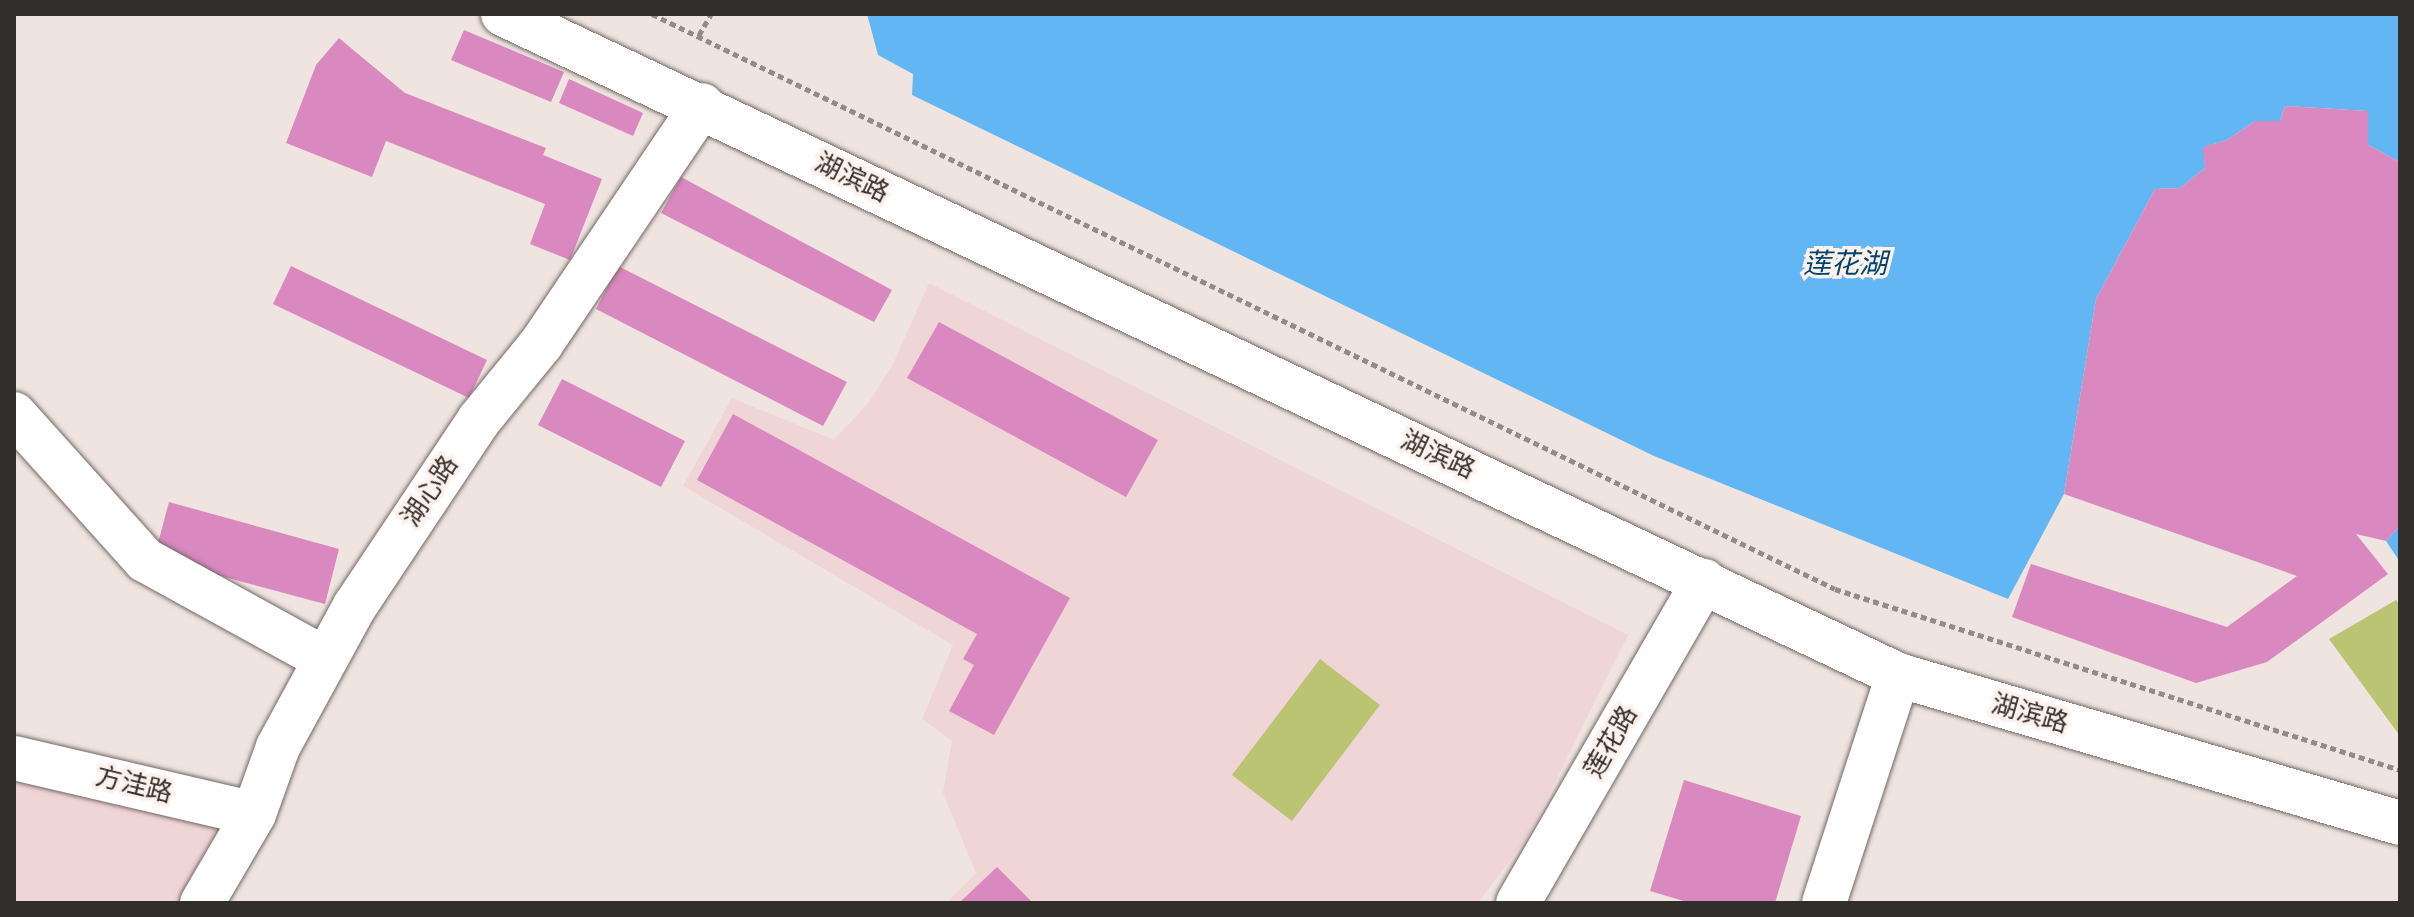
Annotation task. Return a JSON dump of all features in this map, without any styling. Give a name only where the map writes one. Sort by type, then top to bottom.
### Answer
[{"type":"main road","name":"湖滨路","points":[[503,14],[702,105],[1898,675],[2400,823]]},
{"type":"main road","name":"湖心路","points":[[202,903],[254,814],[278,747],[323,658],[411,518],[479,420],[541,344],[702,105]]},
{"type":"main road","points":[[14,414],[145,560],[323,658]]},
{"type":"main road","name":"莲花路","points":[[1518,903],[1704,581]]},
{"type":"main road","points":[[1824,903],[1898,675]]},
{"type":"main road","name":"方洼路","points":[[14,758],[254,814]]},
{"type":"path","points":[[652,14],[919,148],[1835,589],[2400,770]]},
{"type":"path","points":[[699,35],[711,14]]},
{"type":"shaded area","points":[[929,283],[1628,635],[1528,836],[1478,903],[946,903],[976,873],[943,793],[952,741],[922,719],[953,645],[683,486],[732,398],[834,440],[870,401],[894,362]]},
{"type":"shaded area","points":[[14,758],[254,814],[200,903],[14,903]]},
{"type":"green space","points":[[2396,600],[2400,605],[2400,736],[2329,639]]},
{"type":"green space","points":[[1320,659],[1380,705],[1292,821],[1232,775]]},
{"type":"water","name":"莲花湖","points":[[867,14],[2400,14],[2400,162],[2368,145],[2367,111],[2285,106],[2280,121],[2255,121],[2227,140],[2204,147],[2205,168],[2180,188],[2155,189],[2096,299],[2064,494],[2008,599],[1654,456],[912,95],[913,74],[878,55]]},
{"type":"water","points":[[2400,526],[2400,562],[2386,541]]},
{"type":"building","points":[[464,30],[564,72],[551,102],[451,60]]},
{"type":"building","points":[[339,38],[405,93],[546,148],[543,155],[602,179],[570,260],[530,244],[545,204],[386,141],[372,177],[286,143],[316,65]]},
{"type":"building","points":[[569,79],[643,113],[633,136],[559,103]]},
{"type":"building","points":[[2285,106],[2368,111],[2368,145],[2400,162],[2400,526],[2386,541],[2356,534],[2388,574],[2267,662],[2196,683],[2012,617],[2031,564],[2227,627],[2297,576],[2064,494],[2096,299],[2155,189],[2180,188],[2205,168],[2203,147],[2227,140],[2255,121],[2280,121]]},
{"type":"building","points":[[681,177],[892,290],[874,322],[661,213]]},
{"type":"building","points":[[291,266],[487,360],[469,398],[273,304]]},
{"type":"building","points":[[618,266],[847,382],[823,426],[596,309]]},
{"type":"building","points":[[939,322],[1158,440],[1126,497],[907,378]]},
{"type":"building","points":[[562,379],[685,441],[661,487],[538,425]]},
{"type":"building","points":[[733,414],[1070,598],[994,735],[949,711],[974,665],[963,659],[977,634],[697,480]]},
{"type":"building","points":[[169,502],[339,549],[325,604],[154,558]]},
{"type":"building","points":[[1684,780],[1801,816],[1775,903],[1690,903],[1650,891]]},
{"type":"building","points":[[997,867],[1033,903],[959,903]]}]
